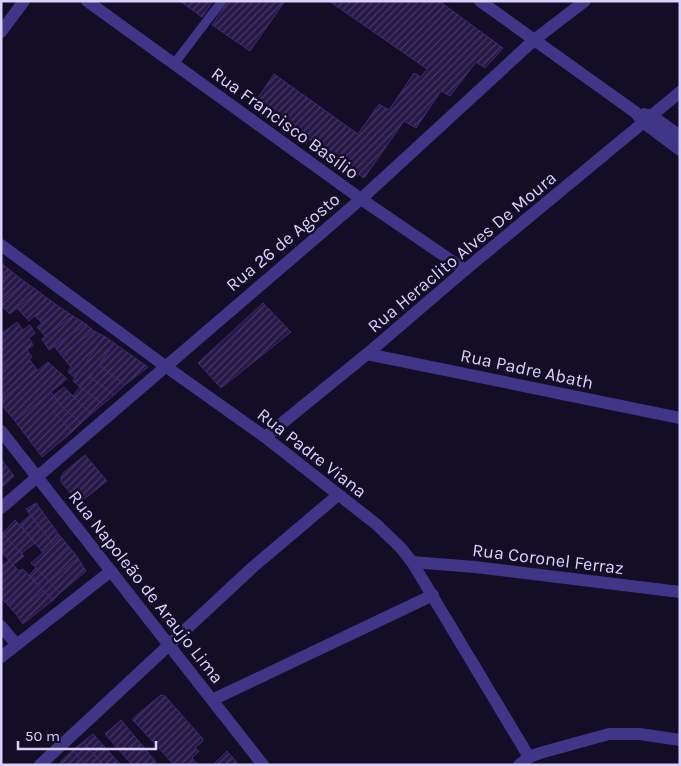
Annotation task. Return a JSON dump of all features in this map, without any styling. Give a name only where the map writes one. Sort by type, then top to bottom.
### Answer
[{"type":"street","points":[[1,32],[24,1]]},
{"type":"street","name":"Rua Francisco Basílio","points":[[87,1],[361,199],[465,270]]},
{"type":"street","points":[[480,1],[635,112],[680,136]]},
{"type":"street","name":"Rua 26 de Agosto","points":[[1,508],[361,199],[534,40],[586,1]]},
{"type":"street","name":"Rua Heraclito Alves De Moura","points":[[265,437],[680,92]]},
{"type":"street","points":[[648,119],[680,150]]},
{"type":"street","name":"Rua Padre Viana","points":[[1,245],[265,437],[389,536],[412,562],[433,595],[529,757]]},
{"type":"street","name":"Rua Padre Abath","points":[[367,354],[680,418]]},
{"type":"street","name":"Rua Napoleão de Araujo Lima","points":[[1,431],[263,765]]},
{"type":"street","points":[[40,765],[253,567],[338,495]]},
{"type":"street","name":"Rua Coronel Ferraz","points":[[412,562],[475,567],[680,592]]},
{"type":"street","points":[[1,656],[111,570]]},
{"type":"street","points":[[212,700],[433,595]]},
{"type":"street","points":[[1,626],[16,644]]},
{"type":"street","points":[[519,765],[529,757],[609,734],[640,734],[680,740]]},
{"type":"lane","points":[[174,64],[222,1]]},
{"type":"building","points":[[180,1],[213,1],[202,17]]},
{"type":"building","points":[[228,1],[285,1],[250,51],[212,25]]},
{"type":"building","points":[[329,1],[439,1],[503,48],[485,68],[476,62],[450,96],[441,91],[416,128],[404,121],[364,178],[255,102],[274,74],[358,134],[379,104],[389,110],[414,73],[421,77],[427,69]]},
{"type":"building","points":[[1,263],[12,272],[1,280]]},
{"type":"building","points":[[12,272],[25,282],[1,302],[1,280]]},
{"type":"building","points":[[25,282],[38,291],[10,314],[1,305],[1,302]]},
{"type":"building","points":[[38,291],[51,301],[29,321],[17,308]]},
{"type":"building","points":[[51,301],[61,308],[42,323],[35,316]]},
{"type":"building","points":[[263,303],[291,332],[221,388],[198,363]]},
{"type":"building","points":[[61,308],[73,316],[45,336],[37,327]]},
{"type":"building","points":[[73,316],[86,324],[49,350],[42,339]]},
{"type":"building","points":[[17,322],[23,330],[30,325],[35,333],[29,338],[33,345],[1,370],[1,334]]},
{"type":"building","points":[[86,324],[94,331],[61,355],[54,346]]},
{"type":"building","points":[[94,331],[104,336],[75,378],[68,372],[71,367],[61,355]]},
{"type":"building","points":[[104,336],[114,343],[90,377],[80,387],[73,381]]},
{"type":"building","points":[[114,343],[148,367],[125,385],[99,365]]},
{"type":"building","points":[[27,350],[32,357],[29,359],[38,371],[1,400],[1,370]]},
{"type":"building","points":[[48,362],[67,379],[15,421],[1,404],[1,400]]},
{"type":"building","points":[[99,365],[125,385],[114,395],[90,377]]},
{"type":"building","points":[[90,377],[114,395],[103,404],[80,387]]},
{"type":"building","points":[[64,387],[91,414],[81,423],[60,405],[54,395]]},
{"type":"building","points":[[80,387],[103,404],[91,414],[73,396]]},
{"type":"building","points":[[51,392],[60,405],[54,412],[72,432],[42,457],[15,421]]},
{"type":"building","points":[[60,405],[81,423],[72,432],[54,412]]},
{"type":"building","points":[[85,455],[107,481],[79,503],[61,482],[61,478],[63,473]]},
{"type":"building","points":[[1,459],[14,476],[1,488]]},
{"type":"building","points":[[36,503],[60,536],[53,544],[26,509]]},
{"type":"building","points":[[30,515],[53,544],[43,553],[20,524]]},
{"type":"building","points":[[15,520],[35,543],[22,553],[2,534]]},
{"type":"building","points":[[1,532],[24,556],[13,565],[1,551]]},
{"type":"building","points":[[60,536],[70,548],[42,574],[31,563]]},
{"type":"building","points":[[70,548],[78,558],[49,582],[42,574]]},
{"type":"building","points":[[78,558],[86,571],[60,593],[49,582]]},
{"type":"building","points":[[9,560],[19,571],[23,569],[34,581],[7,604],[1,598],[1,567]]},
{"type":"building","points":[[36,568],[60,593],[53,600],[29,575]]},
{"type":"building","points":[[34,581],[43,591],[16,614],[7,604]]},
{"type":"building","points":[[43,591],[53,600],[23,624],[16,614]]},
{"type":"building","points":[[161,695],[165,696],[203,739],[195,748],[199,751],[192,758],[198,765],[174,765],[132,719]]},
{"type":"building","points":[[121,720],[156,762],[153,765],[132,765],[105,734]]},
{"type":"building","points":[[93,734],[121,765],[104,765],[83,742]]},
{"type":"building","points":[[83,742],[103,765],[86,765],[73,750]]},
{"type":"building","points":[[73,750],[86,765],[62,765],[60,762]]},
{"type":"building","points":[[227,751],[239,765],[213,765]]}]
